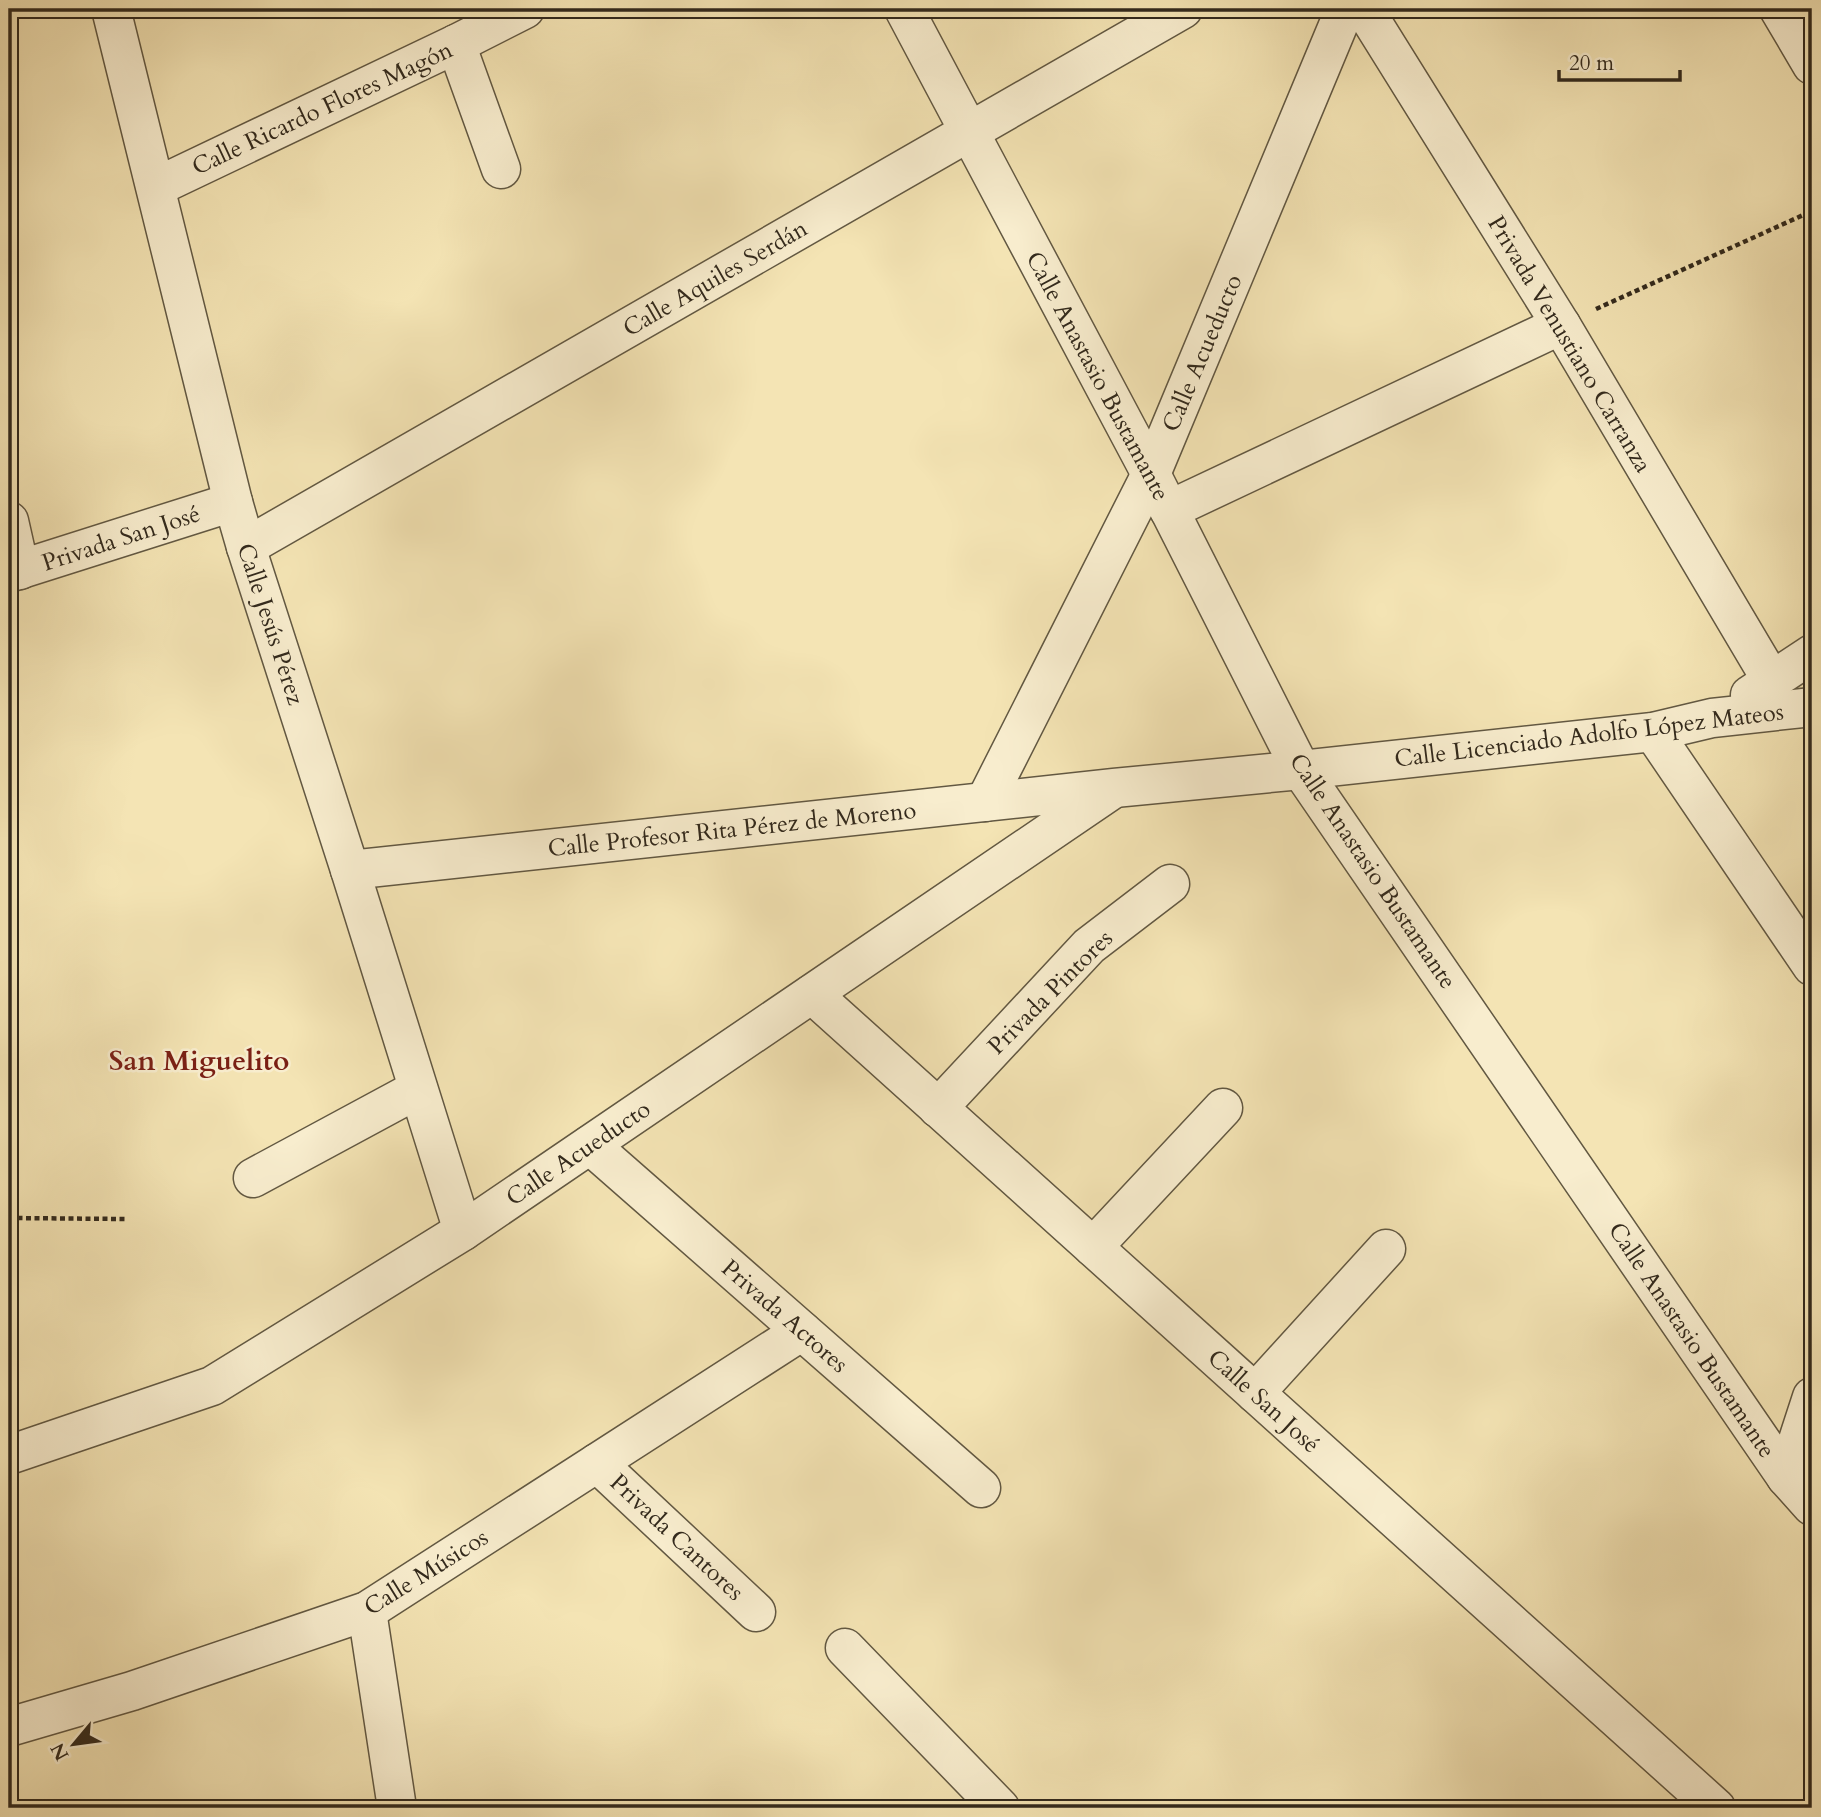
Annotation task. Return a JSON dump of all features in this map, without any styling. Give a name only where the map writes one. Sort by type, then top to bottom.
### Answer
[{"type":"street","name":"Calle Jesús Pérez","points":[[111,9],[233,502],[463,1231]]},
{"type":"street","name":"Calle Ricardo Flores Magón","points":[[156,187],[525,9]]},
{"type":"street","name":"Calle Anastasio Bustamante","points":[[904,9],[1151,474],[1301,770],[1786,1477],[1812,1506]]},
{"type":"street","name":"Calle Aquiles Serdán","points":[[246,547],[1183,9]]},
{"type":"street","name":"Calle Acueducto","points":[[985,802],[1151,474],[1345,9]]},
{"type":"street","name":"Privada Venustiano Carranza","points":[[1364,9],[1561,325],[1772,681]]},
{"type":"street","points":[[1779,9],[1812,65]]},
{"type":"street","points":[[456,44],[500,169]]},
{"type":"street","points":[[1169,510],[1561,325]]},
{"type":"street","name":"Privada San José","points":[[15,572],[233,502]]},
{"type":"street","points":[[9,521],[15,572]]},
{"type":"street","points":[[1713,719],[1812,654]]},
{"type":"street","name":"Calle Licenciado Adolfo López Mateos","points":[[1114,788],[1653,732],[1713,719],[1812,707]]},
{"type":"street","points":[[1653,732],[1812,967]]},
{"type":"street","name":"Calle Acueducto","points":[[9,1455],[212,1385],[463,1231],[1114,788]]},
{"type":"street","name":"Calle Profesor Rita Pérez de Moreno","points":[[350,870],[1114,788]]},
{"type":"street","name":"Privada Pintores","points":[[938,1108],[1089,946],[1170,884]]},
{"type":"street","name":"Calle San José","points":[[812,994],[1716,1808]]},
{"type":"street","points":[[253,1178],[418,1089]]},
{"type":"street","points":[[1093,1247],[1223,1108]]},
{"type":"street","name":"Privada Actores","points":[[590,1145],[981,1488]]},
{"type":"street","points":[[1255,1393],[1386,1249]]},
{"type":"street","name":"Calle Músicos","points":[[9,1727],[132,1691],[367,1611],[802,1331]]},
{"type":"street","points":[[1786,1477],[1812,1397]]},
{"type":"street","name":"Privada Cantores","points":[[597,1463],[756,1612]]},
{"type":"street","points":[[367,1611],[397,1808]]},
{"type":"street","points":[[845,1648],[1000,1808]]},
{"type":"path","points":[[1561,325],[1812,211]]},
{"type":"path","points":[[9,1219],[125,1219]]},
{"type":"district","name":"San Miguelito","points":[[199,1060]]}]
